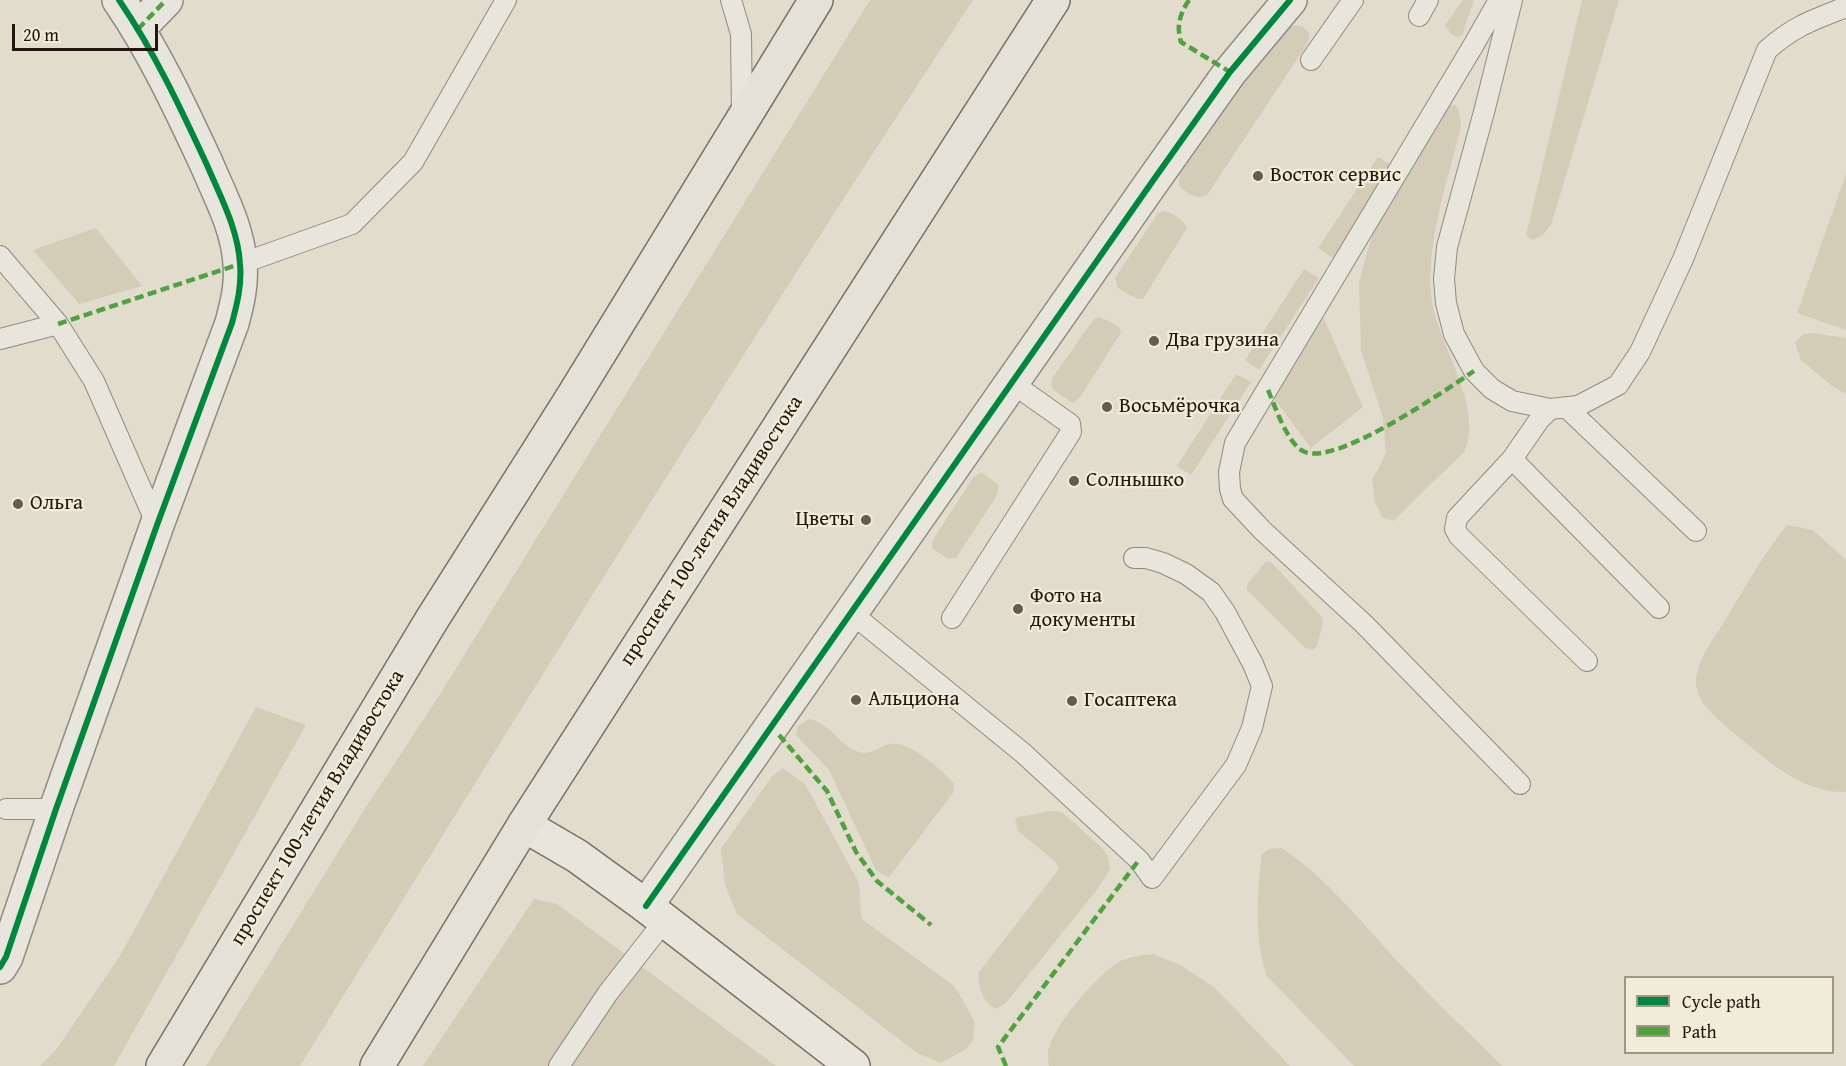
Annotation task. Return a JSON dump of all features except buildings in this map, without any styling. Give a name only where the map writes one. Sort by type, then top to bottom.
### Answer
[{"type":"highway","name":"проспект 100-летия Владивостока","points":[[163,1066],[431,621],[572,398],[816,0]]},
{"type":"highway","name":"проспект 100-летия Владивостока","points":[[377,1066],[524,825],[1053,0]]},
{"type":"street","points":[[0,967],[6,957],[56,809],[232,323],[237,303],[240,264],[233,224],[190,128],[138,29],[118,0]]},
{"type":"street","points":[[138,29],[166,0]]},
{"type":"street","points":[[656,913],[850,612],[1230,72],[1290,0]]},
{"type":"street","points":[[524,825],[577,856],[656,913],[854,1066]]},
{"type":"lane","points":[[240,264],[352,224],[413,162],[506,0]]},
{"type":"lane","points":[[731,0],[741,34],[742,120]]},
{"type":"lane","points":[[1311,60],[1353,0]]},
{"type":"lane","points":[[1499,0],[1235,443],[1230,481],[1233,499],[1263,531],[1371,631],[1520,784]]},
{"type":"lane","points":[[1512,0],[1447,247],[1444,279],[1446,303],[1454,334],[1474,371],[1492,389],[1512,401],[1559,409],[1696,531]]},
{"type":"lane","points":[[1587,661],[1459,536],[1455,529],[1457,518],[1512,459],[1539,420],[1559,409],[1598,397],[1618,385],[1640,352],[1683,259],[1767,50],[1787,33],[1846,7]]},
{"type":"lane","points":[[0,256],[58,324],[94,381],[157,525]]},
{"type":"lane","points":[[0,339],[58,324]]},
{"type":"lane","points":[[952,618],[1071,432],[1070,424],[1012,383]]},
{"type":"lane","points":[[1512,459],[1659,608]]},
{"type":"lane","points":[[850,612],[1023,753],[1139,860],[1152,878],[1236,765],[1252,728],[1262,686],[1248,654],[1211,592],[1186,574],[1163,563],[1146,558],[1134,558]]},
{"type":"lane","points":[[6,809],[56,809]]},
{"type":"lane","points":[[559,1066],[608,993],[656,913]]},
{"type":"shaded area","points":[[870,0],[973,0],[717,397],[300,1066],[206,1066],[366,807],[437,699]]},
{"type":"shaded area","points":[[1463,0],[1474,0],[1462,35],[1457,37],[1451,34],[1445,25]]},
{"type":"shaded area","points":[[1582,0],[1619,0],[1551,225],[1542,236],[1532,240],[1526,235]]},
{"type":"shaded area","points":[[1296,25],[1303,27],[1309,33],[1305,47],[1207,195],[1199,197],[1188,193],[1179,185],[1180,174],[1278,36],[1286,27]]},
{"type":"shaded area","points":[[1447,104],[1456,105],[1461,126],[1434,236],[1430,281],[1436,320],[1465,396],[1469,414],[1469,433],[1465,451],[1393,521],[1382,517],[1375,502],[1372,479],[1386,452],[1383,418],[1361,350],[1359,282],[1378,214]]},
{"type":"shaded area","points":[[1378,157],[1393,166],[1333,258],[1318,248]]},
{"type":"shaded area","points":[[1846,174],[1846,330],[1797,313]]},
{"type":"shaded area","points":[[1163,211],[1177,217],[1187,228],[1143,299],[1137,299],[1118,288],[1115,278],[1158,213]]},
{"type":"shaded area","points":[[96,228],[142,286],[79,304],[33,250]]},
{"type":"shaded area","points":[[1304,269],[1319,278],[1259,370],[1245,360]]},
{"type":"shaded area","points":[[1321,312],[1363,407],[1311,448],[1270,393]]},
{"type":"shaded area","points":[[1100,317],[1119,327],[1121,333],[1080,397],[1073,403],[1053,390],[1051,384],[1053,377],[1091,323],[1095,318]]},
{"type":"shaded area","points":[[1812,333],[1846,338],[1846,394],[1832,386],[1801,360],[1795,343],[1803,334]]},
{"type":"shaded area","points":[[1236,374],[1251,382],[1191,475],[1177,466]]},
{"type":"shaded area","points":[[981,472],[999,485],[996,497],[956,558],[948,559],[932,548],[932,541],[973,478]]},
{"type":"shaded area","points":[[1787,525],[1813,530],[1846,560],[1846,792],[1834,792],[1810,785],[1775,766],[1709,710],[1696,686],[1697,671],[1707,649],[1762,560]]},
{"type":"shaded area","points":[[1266,561],[1272,563],[1322,617],[1323,623],[1317,646],[1312,650],[1305,648],[1247,590],[1247,585]]},
{"type":"shaded area","points":[[256,707],[306,725],[114,1066],[40,1066],[56,1050],[120,956]]},
{"type":"shaded area","points":[[809,719],[823,725],[859,752],[872,752],[890,744],[906,747],[924,757],[953,782],[953,793],[890,876],[887,877],[876,870],[829,770],[796,735],[798,726]]},
{"type":"shaded area","points":[[783,768],[805,784],[858,881],[862,919],[954,986],[975,1023],[973,1040],[966,1049],[941,1063],[917,1053],[737,914],[725,885],[721,849],[772,776]]},
{"type":"shaded area","points":[[1051,811],[1062,812],[1103,849],[1108,857],[1110,869],[1099,887],[1005,1004],[995,1009],[982,993],[979,972],[1059,869],[1057,863],[1018,831],[1015,821],[1018,817]]},
{"type":"shaded area","points":[[1282,848],[1329,887],[1412,976],[1502,1066],[1354,1066],[1267,976],[1258,932],[1260,868],[1262,854],[1269,849]]},
{"type":"shaded area","points":[[534,899],[557,904],[776,1066],[423,1066]]},
{"type":"shaded area","points":[[1153,954],[1180,965],[1214,987],[1290,1066],[1049,1066],[1048,1052],[1058,1028],[1092,985],[1115,964],[1135,956]]},
{"type":"marked path","points":[[138,29],[166,0]]},
{"type":"marked path","points":[[1189,0],[1180,20],[1181,42],[1230,72]]},
{"type":"marked path","points":[[58,324],[240,264]]},
{"type":"marked path","points":[[1268,390],[1293,442],[1305,452],[1321,453],[1341,448],[1391,424],[1474,371]]},
{"type":"marked path","points":[[779,735],[827,791],[856,852],[877,881],[931,925]]},
{"type":"marked path","points":[[1006,1066],[998,1047],[1139,860]]},
{"type":"cycle path","points":[[0,967],[6,957],[157,525],[232,323],[240,287],[239,251],[223,202],[166,81],[144,39],[119,0]]},
{"type":"cycle path","points":[[646,906],[1230,72],[1290,0]]},
{"type":"place","name":"Восток сервис","points":[[1258,176]]},
{"type":"place","name":"Два грузина","points":[[1154,341]]},
{"type":"place","name":"Восьмёрочка","points":[[1107,407]]},
{"type":"place","name":"Солнышко","points":[[1074,481]]},
{"type":"place","name":"Ольга","points":[[18,504]]},
{"type":"place","name":"Цветы","points":[[866,520]]},
{"type":"place","name":"Фото на документы","points":[[1018,609]]},
{"type":"place","name":"Альциона","points":[[856,700]]},
{"type":"place","name":"Госаптека","points":[[1072,701]]}]
